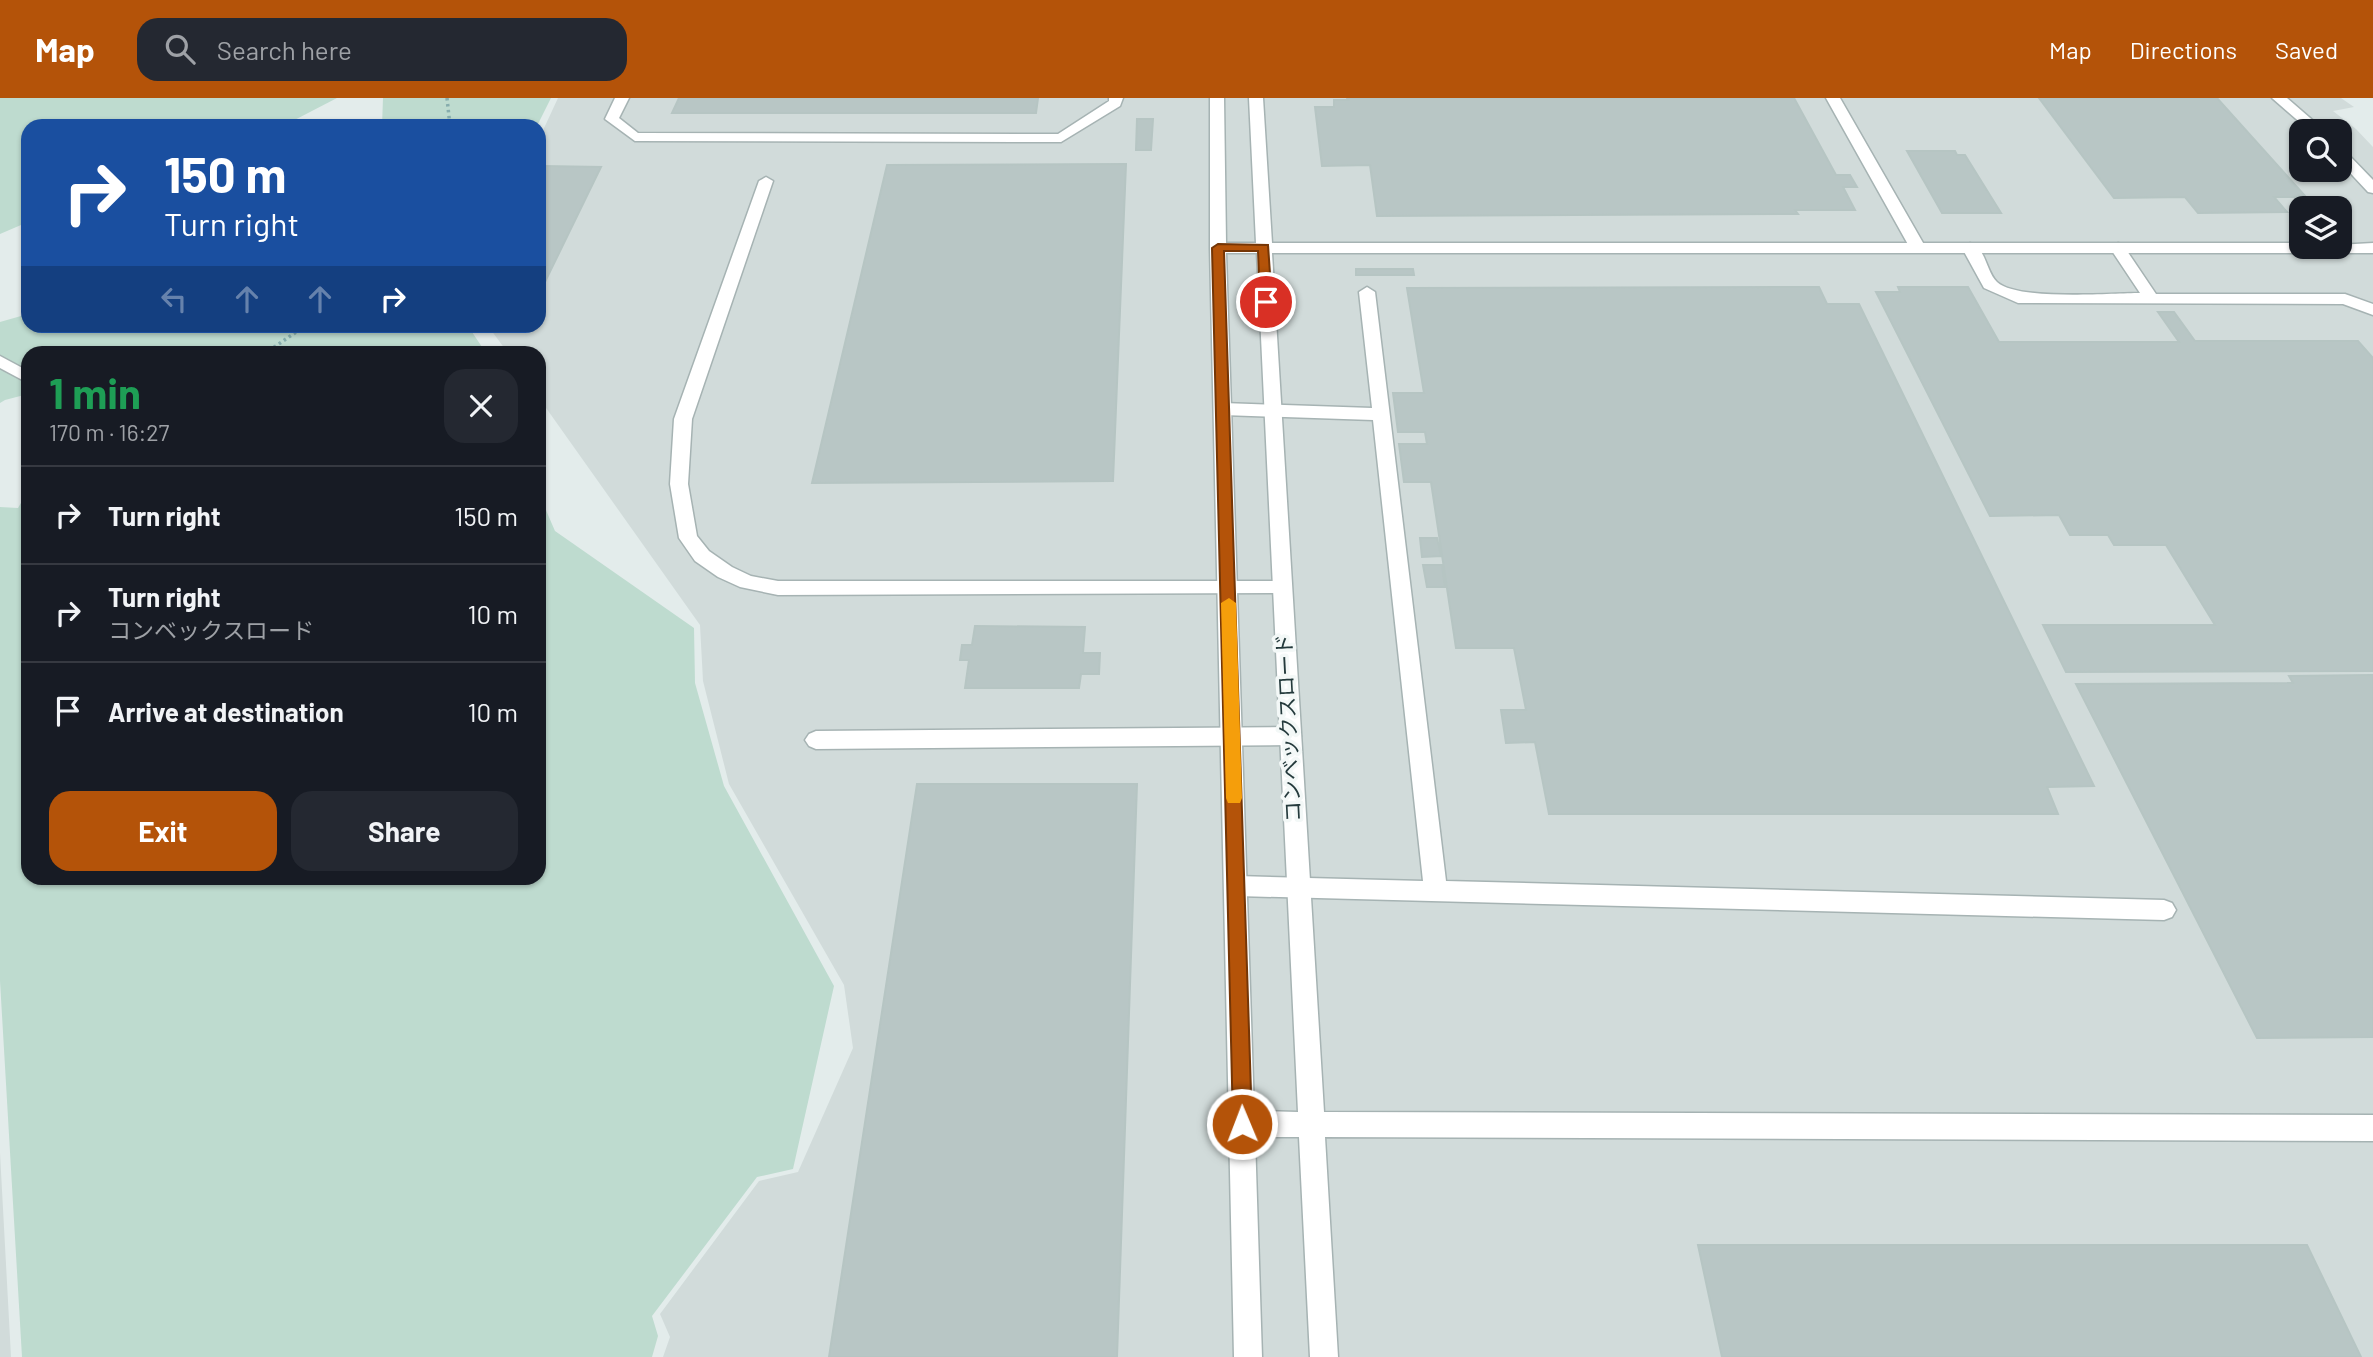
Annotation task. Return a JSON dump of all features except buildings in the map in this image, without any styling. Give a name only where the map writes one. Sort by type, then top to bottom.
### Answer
[{"type":"street","points":[[622,98],[612,118],[635,137],[1061,138],[1115,103],[1116,98]]},
{"type":"street","points":[[1217,98],[1218,248],[1248,1357]]},
{"type":"street","name":"コンベックスロード","points":[[1256,98],[1324,1357]]},
{"type":"street","points":[[1833,98],[1918,248]]},
{"type":"street","points":[[2278,98],[2303,119]]},
{"type":"street","points":[[2352,167],[2373,189]]},
{"type":"street","points":[[765,181],[683,419],[679,484],[688,538],[702,556],[725,572],[747,582],[778,589],[1281,588]]},
{"type":"street","points":[[1218,248],[2373,248]]},
{"type":"street","points":[[1970,248],[1990,285],[2018,298],[2345,299],[2373,310]]},
{"type":"street","points":[[2118,248],[2152,299]]},
{"type":"street","points":[[1367,292],[1436,891]]},
{"type":"street","points":[[0,361],[21,374]]},
{"type":"street","points":[[1223,409],[1381,414]]},
{"type":"street","points":[[816,740],[1290,736]]},
{"type":"street","points":[[1237,886],[2164,910]]},
{"type":"street","points":[[1242,1124],[2373,1128]]},
{"type":"path","points":[[447,98],[449,119]]},
{"type":"path","points":[[276,346],[295,333]]},
{"type":"shaded area","points":[[558,98],[2341,98],[2354,107],[2333,111],[2343,119],[2289,119],[2289,182],[2352,182],[2352,126],[2373,147],[2373,1357],[663,1357],[670,1337],[660,1314],[759,1181],[798,1172],[853,1048],[844,985],[729,784],[703,681],[700,625],[546,408],[546,346],[503,346],[493,333],[546,333],[546,124]]},
{"type":"shaded area","points":[[0,1153],[11,1357],[0,1357]]},
{"type":"green space","points":[[0,98],[337,98],[296,119],[21,119],[21,225],[0,234]]},
{"type":"green space","points":[[383,98],[551,98],[540,119],[382,119]]},
{"type":"green space","points":[[21,316],[21,333],[473,333],[481,346],[21,346],[21,396],[0,403],[0,322]]},
{"type":"green space","points":[[21,503],[21,885],[546,885],[546,510],[555,531],[694,628],[695,683],[724,786],[834,986],[793,1169],[757,1177],[652,1316],[658,1336],[652,1357],[22,1357],[0,981],[0,507],[18,508]]},
{"type":"slow traffic","points":[[1229,603],[1234,798]]},
{"type":"route","points":[[1242,1124],[1218,248],[1264,247],[1266,302]]}]
